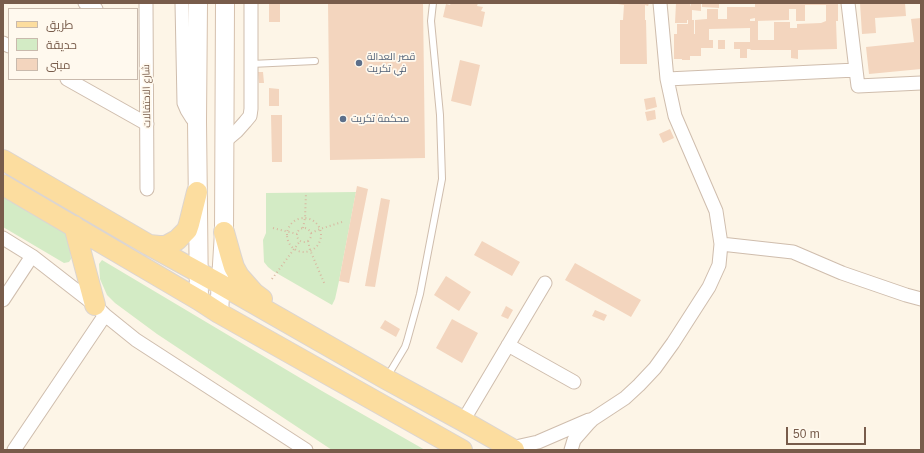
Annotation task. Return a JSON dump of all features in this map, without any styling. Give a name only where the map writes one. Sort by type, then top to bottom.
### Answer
[{"type":"main road","points":[[198,3],[197,192],[200,272],[199,300]]},
{"type":"main road","points":[[219,313],[224,232],[225,3]]},
{"type":"main road","points":[[3,160],[149,245],[200,272],[386,379],[512,449]]},
{"type":"main road","points":[[3,185],[219,313],[462,450]]},
{"type":"main road","points":[[149,245],[166,246],[177,240],[182,235],[189,224],[197,192]]},
{"type":"main road","points":[[74,226],[100,310]]},
{"type":"main road","points":[[224,232],[234,267],[239,276],[254,293],[289,323]]},
{"type":"street","name":"شارع الاحتفالات","points":[[146,3],[142,36],[147,124],[147,189]]},
{"type":"street","points":[[182,3],[184,103],[187,110],[197,121]]},
{"type":"street","points":[[224,142],[237,131],[250,116],[251,3]]},
{"type":"street","points":[[512,449],[538,442],[593,419],[625,398],[655,368],[673,343],[709,287],[719,265],[721,244],[716,211],[675,116],[667,79],[660,3]]},
{"type":"street","points":[[848,3],[858,86],[921,83]]},
{"type":"street","points":[[667,79],[856,70]]},
{"type":"street","points":[[69,80],[147,124]]},
{"type":"street","points":[[3,238],[32,256],[136,340],[306,450]]},
{"type":"street","points":[[721,244],[793,252],[842,273],[906,295],[921,298]]},
{"type":"street","points":[[3,300],[32,256]]},
{"type":"street","points":[[463,421],[544,283]]},
{"type":"street","points":[[14,450],[100,310]]},
{"type":"street","points":[[508,345],[574,382]]},
{"type":"street","points":[[571,450],[574,440],[578,434],[593,419]]},
{"type":"lane","points":[[386,379],[405,347],[409,334],[420,294],[442,178],[440,115],[430,20],[433,3]]},
{"type":"lane","points":[[251,64],[315,61]]},
{"type":"path","points":[[297,234],[299,230],[303,228],[306,193]]},
{"type":"path","points":[[305,218],[313,220],[320,229],[317,245],[310,250],[301,251],[294,248],[287,237],[289,226],[297,219],[305,218]]},
{"type":"path","points":[[311,233],[342,222]]},
{"type":"path","points":[[273,228],[297,234]]},
{"type":"path","points":[[303,228],[308,229],[311,233]]},
{"type":"path","points":[[311,233],[311,238],[308,241],[310,250],[325,285]]},
{"type":"path","points":[[297,234],[300,241]]},
{"type":"path","points":[[300,241],[308,241]]},
{"type":"path","points":[[272,279],[300,241]]},
{"type":"green space","points":[[356,192],[339,281],[332,305],[268,267],[264,262],[263,240],[266,233],[266,193]]},
{"type":"green space","points":[[3,196],[66,233],[70,246],[71,259],[69,262],[64,263],[3,227]]},
{"type":"green space","points":[[102,260],[322,391],[425,450],[332,450],[157,334],[115,303],[107,295],[100,279],[99,264]]},
{"type":"building","points":[[269,3],[280,3],[280,22],[269,22]]},
{"type":"building","points":[[328,3],[423,3],[425,158],[330,160]]},
{"type":"building","points":[[451,3],[478,3],[477,6],[483,7],[481,11],[485,12],[482,27],[443,17],[446,4],[450,5]]},
{"type":"building","points":[[618,3],[649,3],[648,6],[645,5],[647,64],[620,64],[620,20],[623,20],[624,5]]},
{"type":"building","points":[[676,3],[690,3],[690,7],[691,3],[701,3],[701,11],[692,10],[692,20],[687,20],[687,23],[675,23]]},
{"type":"building","points":[[702,3],[719,3],[719,8],[702,7]]},
{"type":"building","points":[[755,3],[838,3],[838,21],[836,21],[837,49],[798,50],[798,59],[791,58],[791,50],[747,49],[747,58],[740,58],[740,49],[734,49],[734,42],[750,42],[750,28],[709,29],[709,40],[713,40],[713,48],[701,48],[701,56],[690,56],[690,60],[674,59],[674,34],[677,34],[677,24],[688,24],[688,20],[694,20],[695,34],[695,20],[707,19],[707,9],[718,9],[718,19],[727,19],[727,7],[755,7]],"holes":[[[805,5],[826,5],[826,21],[821,23],[797,24],[797,28],[790,28],[790,22],[774,22],[774,40],[758,40],[758,21],[755,21],[789,20],[789,9],[796,9],[796,21],[805,21]],[[755,18],[755,21],[750,21],[750,19]]]},
{"type":"building","points":[[860,3],[905,3],[906,16],[875,18],[876,33],[862,34]]},
{"type":"building","points":[[921,18],[921,69],[869,74],[866,47],[914,42],[911,19]]},
{"type":"building","points":[[718,40],[725,40],[725,49],[718,49]]},
{"type":"building","points":[[460,60],[480,65],[471,106],[451,101]]},
{"type":"building","points":[[258,72],[263,72],[264,83],[259,83]]},
{"type":"building","points":[[269,88],[279,89],[279,106],[269,106]]},
{"type":"building","points":[[655,97],[657,107],[646,110],[644,99]]},
{"type":"building","points":[[655,110],[656,119],[647,121],[645,112]]},
{"type":"building","points":[[271,115],[282,115],[282,162],[272,162]]},
{"type":"building","points":[[670,129],[674,138],[663,143],[659,134]]},
{"type":"building","points":[[357,186],[368,189],[349,283],[339,281]]},
{"type":"building","points":[[381,198],[390,200],[375,287],[365,286]]},
{"type":"building","points":[[482,241],[520,262],[512,276],[474,255]]},
{"type":"building","points":[[575,263],[641,300],[631,317],[565,280]]},
{"type":"building","points":[[446,276],[471,292],[459,311],[434,295]]},
{"type":"building","points":[[506,306],[513,310],[508,319],[501,316]]},
{"type":"building","points":[[595,310],[607,315],[604,321],[592,316]]},
{"type":"building","points":[[452,319],[478,333],[462,363],[436,348]]},
{"type":"building","points":[[385,320],[400,329],[396,337],[380,328]]},
{"type":"place","name":"قصر العدالة في تكريت","points":[[359,63]]},
{"type":"place","name":"محكمة تكريت","points":[[343,119]]}]
